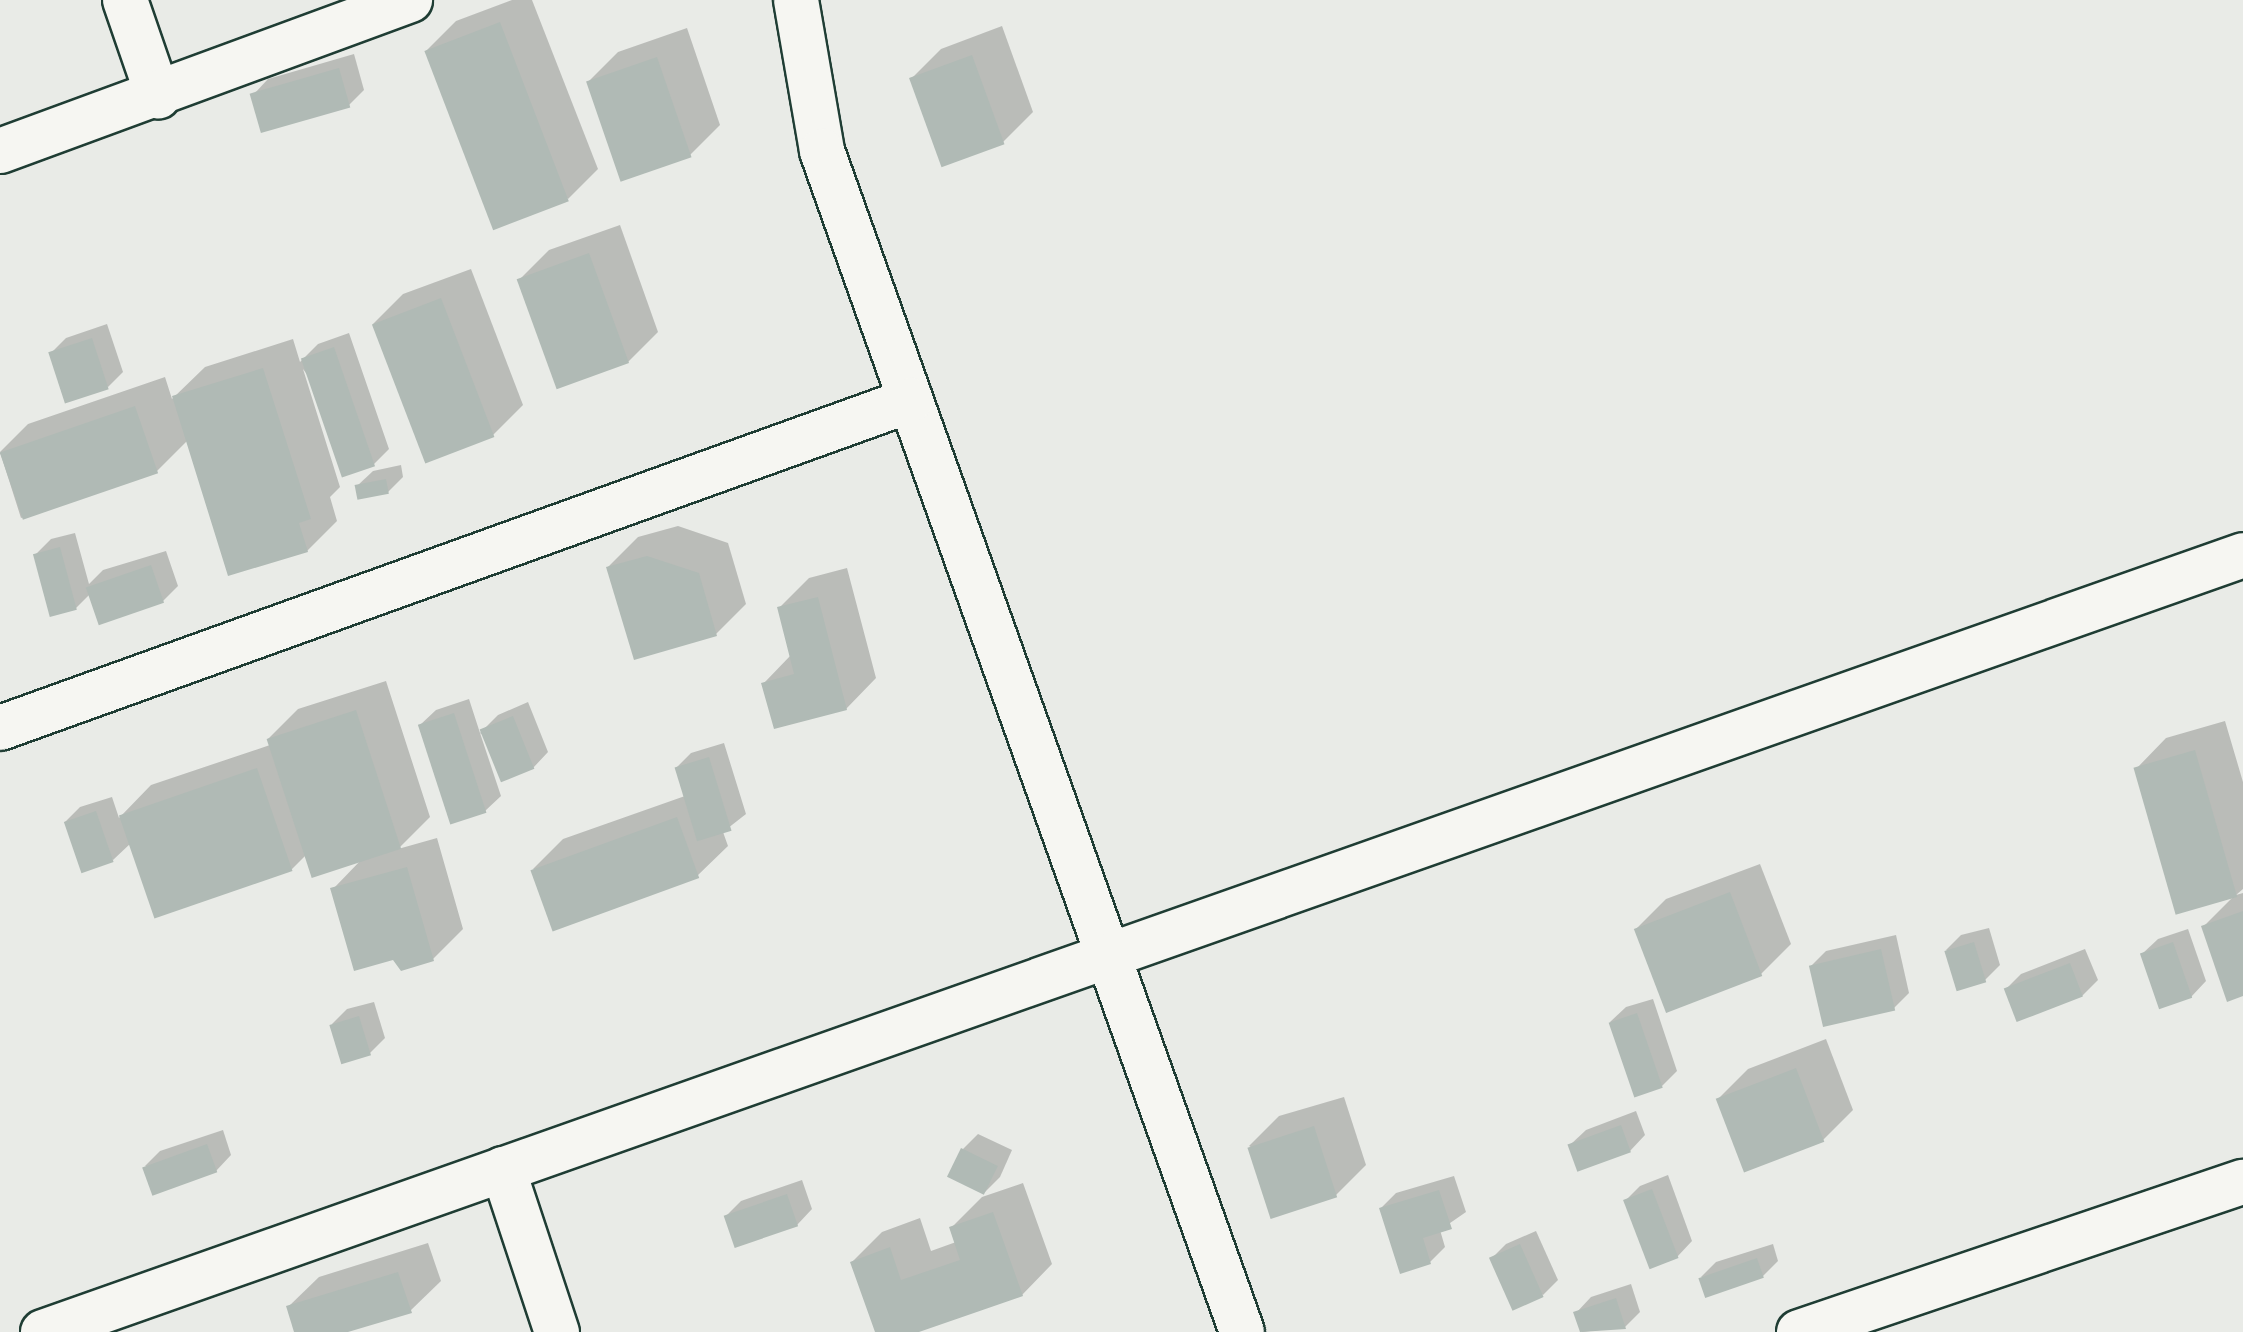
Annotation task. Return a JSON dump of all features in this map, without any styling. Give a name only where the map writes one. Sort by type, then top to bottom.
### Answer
[{"type":"street","points":[[125,0],[158,96]]},
{"type":"street","points":[[0,151],[158,96],[410,0]]},
{"type":"street","points":[[796,0],[822,151],[1242,1332]]},
{"type":"street","points":[[0,728],[911,400]]},
{"type":"street","points":[[43,1332],[2243,555]]},
{"type":"street","points":[[503,1169],[557,1332]]},
{"type":"street","points":[[1799,1332],[2243,1182]]},
{"type":"building","points":[[500,22],[569,201],[493,230],[424,51]]},
{"type":"building","points":[[972,55],[1004,144],[942,167],[909,78]]},
{"type":"building","points":[[657,57],[692,157],[621,182],[586,81]]},
{"type":"building","points":[[339,68],[350,107],[261,133],[250,94]]},
{"type":"building","points":[[589,253],[629,363],[557,389],[517,279]]},
{"type":"building","points":[[441,298],[494,437],[425,464],[372,325]]},
{"type":"building","points":[[92,338],[109,389],[65,404],[48,352]]},
{"type":"building","points":[[334,347],[375,466],[342,478],[301,358]]},
{"type":"building","points":[[263,368],[311,519],[299,523],[308,552],[228,576],[172,396]]},
{"type":"building","points":[[135,406],[158,473],[23,520],[0,452]]},
{"type":"building","points":[[386,479],[389,494],[357,500],[355,485]]},
{"type":"building","points":[[60,547],[77,610],[50,617],[33,554]]},
{"type":"building","points":[[647,556],[699,573],[717,636],[634,660],[606,567]]},
{"type":"building","points":[[151,565],[164,603],[99,625],[86,587]]},
{"type":"building","points":[[818,597],[847,710],[774,729],[761,683],[794,674],[777,607]]},
{"type":"building","points":[[356,710],[401,849],[312,878],[267,739]]},
{"type":"building","points":[[454,713],[486,813],[450,825],[418,725]]},
{"type":"building","points":[[513,716],[534,769],[501,782],[480,729]]},
{"type":"building","points":[[2195,750],[2237,897],[2176,915],[2133,768]]},
{"type":"building","points":[[709,757],[732,831],[697,841],[675,768]]},
{"type":"building","points":[[257,768],[292,871],[154,919],[119,816]]},
{"type":"building","points":[[96,811],[114,862],[81,873],[64,822]]},
{"type":"building","points":[[677,817],[699,878],[553,931],[530,870]]},
{"type":"building","points":[[407,867],[434,961],[401,971],[393,960],[354,971],[330,888]]},
{"type":"building","points":[[1730,892],[1762,976],[1666,1013],[1634,929]]},
{"type":"building","points":[[2243,911],[2243,996],[2227,1002],[2201,926]]},
{"type":"building","points":[[1974,942],[1986,982],[1957,991],[1944,951]]},
{"type":"building","points":[[2173,942],[2192,998],[2159,1009],[2140,953]]},
{"type":"building","points":[[1881,949],[1895,1010],[1823,1027],[1809,966]]},
{"type":"building","points":[[2070,963],[2083,997],[2017,1022],[2004,988]]},
{"type":"building","points":[[1637,1013],[1663,1088],[1634,1097],[1609,1023]]},
{"type":"building","points":[[359,1016],[371,1055],[341,1064],[329,1025]]},
{"type":"building","points":[[1796,1068],[1824,1142],[1744,1173],[1716,1099]]},
{"type":"building","points":[[1621,1125],[1631,1152],[1577,1172],[1567,1144]]},
{"type":"building","points":[[1314,1126],[1337,1197],[1271,1219],[1247,1148]]},
{"type":"building","points":[[207,1144],[217,1172],[152,1196],[142,1168]]},
{"type":"building","points":[[961,1148],[998,1166],[984,1195],[947,1177]]},
{"type":"building","points":[[1652,1189],[1679,1258],[1650,1269],[1623,1200]]},
{"type":"building","points":[[1439,1190],[1452,1229],[1423,1238],[1431,1264],[1400,1274],[1379,1208]]},
{"type":"building","points":[[787,1194],[798,1226],[735,1248],[724,1216]]},
{"type":"building","points":[[993,1212],[1023,1296],[919,1332],[875,1332],[850,1262],[890,1247],[901,1280],[960,1260],[949,1227]]},
{"type":"building","points":[[1520,1244],[1544,1297],[1513,1311],[1489,1258]]},
{"type":"building","points":[[1757,1258],[1764,1278],[1705,1298],[1698,1278]]},
{"type":"building","points":[[398,1272],[412,1313],[348,1332],[294,1332],[286,1306]]},
{"type":"building","points":[[1616,1298],[1626,1329],[1580,1332],[1573,1312]]}]
